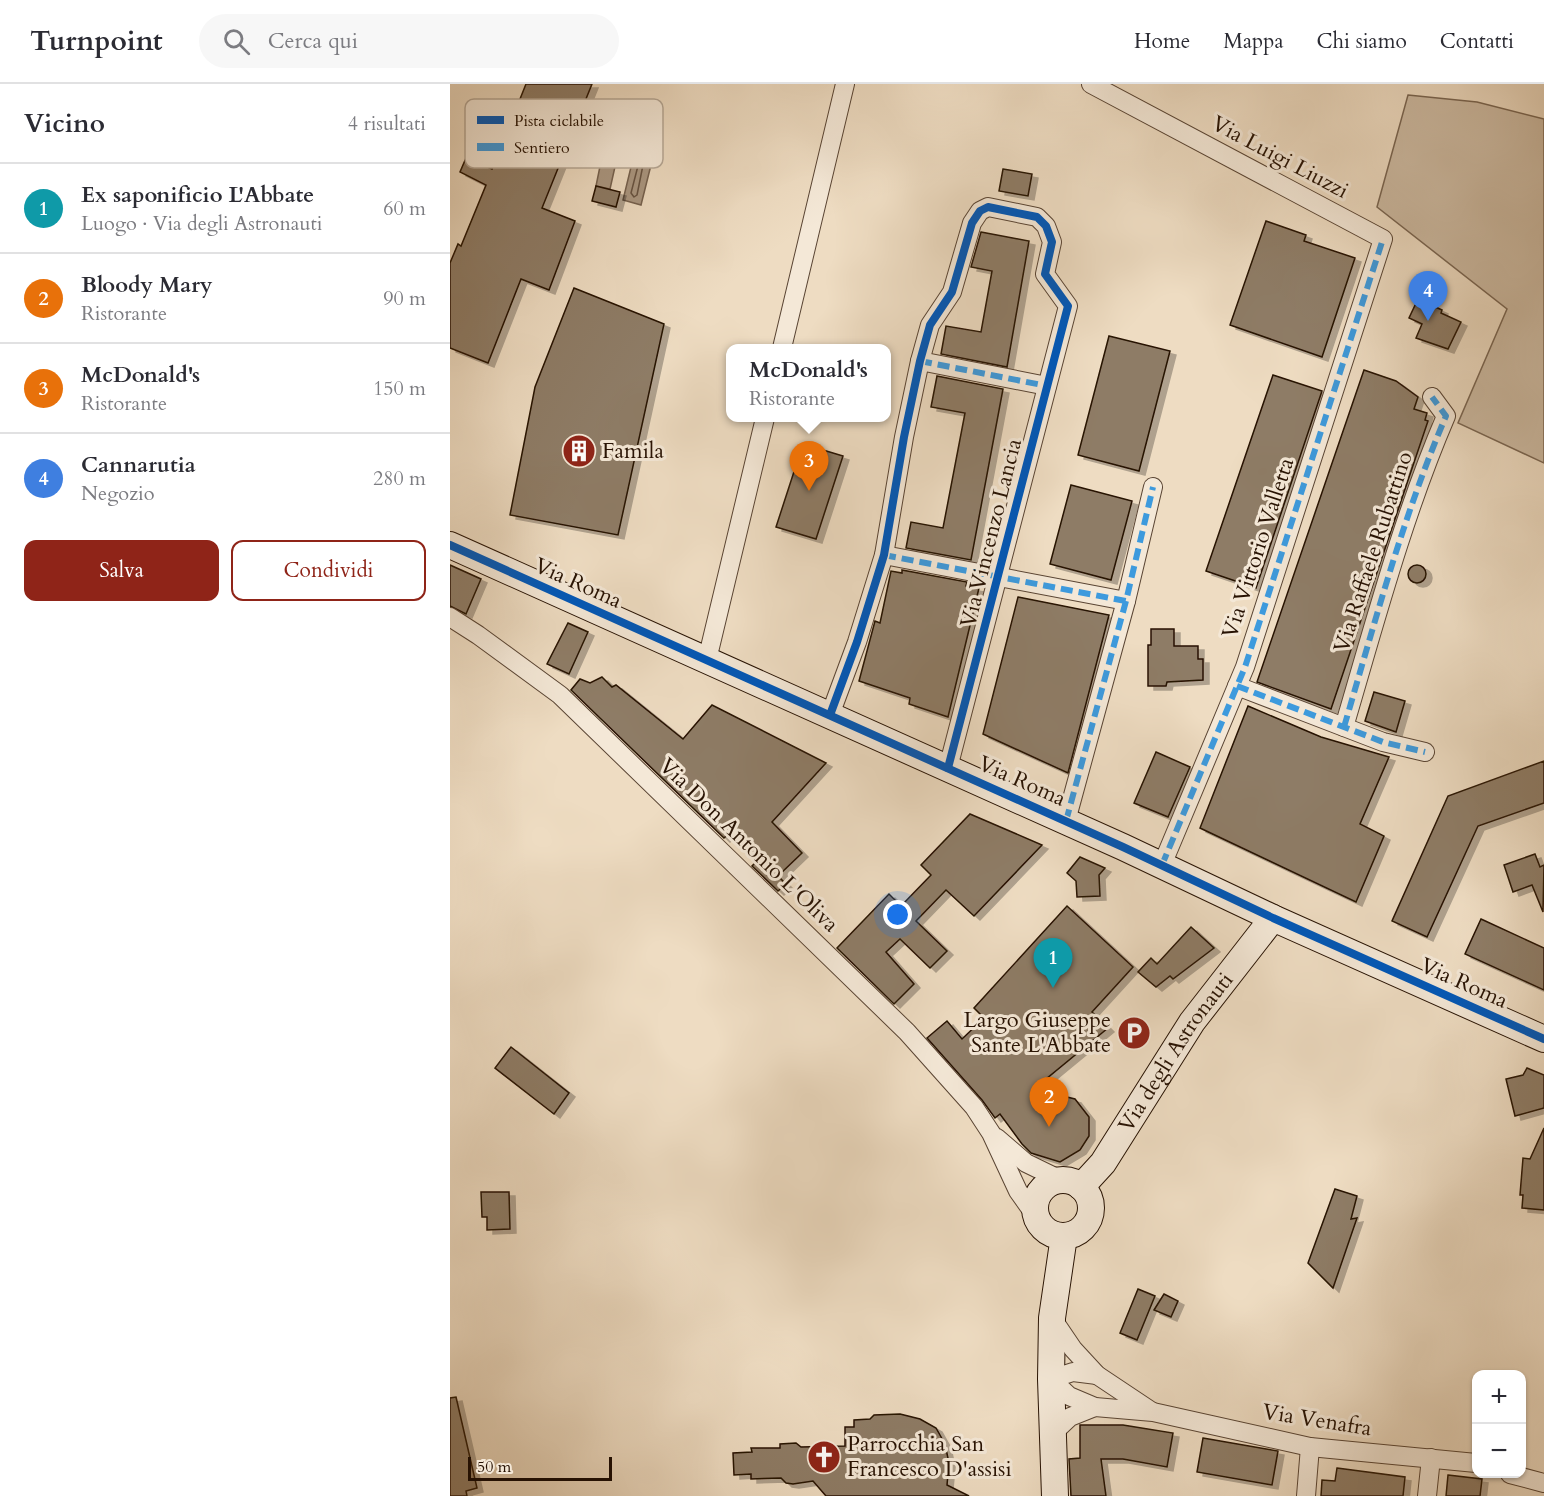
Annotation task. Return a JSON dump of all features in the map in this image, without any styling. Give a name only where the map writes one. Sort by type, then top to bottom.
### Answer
[{"type":"street","points":[[783,344],[845,84]]},
{"type":"street","name":"Via Luigi Liuzzi","points":[[1091,84],[1383,239]]},
{"type":"street","name":"Via Vincenzo Lancia","points":[[920,361],[930,325],[952,292],[972,223],[980,211],[988,207],[1037,217],[1046,226],[1052,242],[1045,274],[1068,306],[948,768]]},
{"type":"street","name":"Via Vittorio Valletta","points":[[1162,865],[1237,686],[1383,239]]},
{"type":"street","points":[[830,715],[858,642],[884,555],[904,437],[920,361],[1047,386]]},
{"type":"street","name":"Via Raffaele Rubattino","points":[[1344,727],[1385,588],[1429,456],[1446,416],[1432,397]]},
{"type":"street","points":[[707,660],[764,422]]},
{"type":"street","points":[[1066,821],[1126,601],[1153,487]]},
{"type":"street","name":"Via Roma","points":[[450,545],[1066,821],[1273,918],[1544,1039]]},
{"type":"street","points":[[884,555],[1126,601]]},
{"type":"street","name":"Via Don Antonio L'Oliva","points":[[450,617],[568,703],[907,1032],[974,1107],[991,1133],[1018,1191],[1035,1215]]},
{"type":"street","points":[[1237,686],[1383,742],[1425,752]]},
{"type":"street","name":"Via degli Astronauti","points":[[1071,1184],[1103,1163],[1192,1022],[1273,918]]},
{"type":"street","name":"Via Don Antonio L'Oliva","points":[[991,1133],[1026,1163],[1071,1184]]},
{"type":"street","points":[[1071,1184],[1087,1195],[1090,1213],[1087,1222],[1073,1234],[1064,1236],[1049,1233],[1038,1222],[1035,1215],[1038,1196],[1044,1188],[1071,1184]]},
{"type":"street","points":[[1054,1496],[1052,1318],[1064,1236]]},
{"type":"street","name":"Via Venafra","points":[[1052,1318],[1073,1349],[1097,1375],[1153,1412]]},
{"type":"street","points":[[1051,1379],[1073,1372],[1097,1375]]},
{"type":"street","name":"Via Venafra","points":[[1051,1379],[1070,1396],[1095,1407],[1153,1412],[1310,1447],[1472,1463]]},
{"type":"street","name":"Via Venafra","points":[[1053,1433],[1070,1417],[1095,1407]]},
{"type":"street","points":[[1306,1496],[1310,1447]]},
{"type":"street","points":[[1427,1496],[1431,1458]]},
{"type":"street","points":[[1526,1478],[1544,1483]]},
{"type":"shaded area","points":[[1408,95],[1477,102],[1544,119],[1544,463],[1458,423],[1507,309],[1377,207]]},
{"type":"water","points":[[600,168],[615,168],[610,189],[596,186]]},
{"type":"water","points":[[631,168],[650,168],[641,205],[623,200]]},
{"type":"building","points":[[526,84],[592,84],[586,99],[520,99]]},
{"type":"building","points":[[465,160],[465,168],[558,168],[542,208],[575,221],[549,290],[521,279],[488,363],[450,348],[450,263],[458,244],[461,246],[486,185],[460,172]]},
{"type":"building","points":[[1003,169],[1032,174],[1028,196],[999,191]]},
{"type":"building","points":[[596,186],[620,192],[616,207],[592,201]]},
{"type":"building","points":[[1266,221],[1306,235],[1304,241],[1355,258],[1322,357],[1230,325]]},
{"type":"building","points":[[981,232],[1029,241],[1007,367],[941,354],[946,326],[981,332],[992,271],[971,267]]},
{"type":"building","name":"Famila","points":[[574,288],[664,324],[618,535],[510,515],[535,387]]},
{"type":"building","points":[[1418,299],[1461,322],[1448,349],[1416,338],[1422,324],[1409,318]]},
{"type":"building","points":[[1109,336],[1170,351],[1139,471],[1078,455]]},
{"type":"building","points":[[1364,370],[1396,381],[1418,397],[1414,409],[1427,413],[1425,420],[1428,421],[1331,709],[1257,682]]},
{"type":"building","points":[[1273,375],[1322,391],[1256,588],[1206,571]]},
{"type":"building","points":[[937,376],[1003,389],[971,560],[906,548],[911,522],[943,528],[965,413],[931,407]]},
{"type":"building","points":[[803,444],[843,456],[816,539],[776,527]]},
{"type":"building","points":[[1071,485],[1132,501],[1111,580],[1050,564]]},
{"type":"building","points":[[450,565],[481,579],[466,614],[450,606]]},
{"type":"building","points":[[1417,565],[1423,568],[1426,574],[1423,580],[1417,583],[1411,580],[1408,574],[1411,568]]},
{"type":"building","points":[[902,570],[967,582],[966,586],[979,588],[948,717],[909,704],[910,698],[859,681],[875,621],[880,623],[891,571],[902,573]]},
{"type":"building","points":[[1018,597],[1109,615],[1068,773],[983,734]]},
{"type":"building","points":[[568,623],[588,632],[569,674],[547,664]]},
{"type":"building","points":[[1151,629],[1174,629],[1174,646],[1198,646],[1198,659],[1203,659],[1203,680],[1167,682],[1166,686],[1148,686],[1148,645],[1151,645]]},
{"type":"building","points":[[602,677],[612,687],[616,685],[683,739],[712,705],[826,763],[772,822],[802,853],[778,876],[786,884],[778,891],[752,866],[760,858],[733,830],[724,838],[571,690],[580,679],[590,683]]},
{"type":"building","points":[[1374,692],[1405,701],[1396,732],[1365,721]]},
{"type":"building","points":[[1248,706],[1321,737],[1389,757],[1360,824],[1384,836],[1356,902],[1200,828]]},
{"type":"building","points":[[1156,752],[1190,767],[1168,817],[1134,803]]},
{"type":"building","points":[[1544,761],[1544,803],[1478,826],[1427,937],[1392,921],[1448,796]]},
{"type":"building","points":[[970,814],[1042,845],[974,916],[946,890],[916,921],[947,951],[930,968],[900,939],[886,952],[914,984],[894,1004],[837,948],[889,894],[901,906],[931,875],[921,865]]},
{"type":"building","points":[[1535,854],[1540,867],[1544,865],[1543,912],[1532,885],[1513,892],[1504,865]]},
{"type":"building","points":[[1080,857],[1105,868],[1099,875],[1100,896],[1077,897],[1076,881],[1067,873]]},
{"type":"building","points":[[1067,906],[1133,967],[1092,1012],[1108,1028],[1034,1089],[1075,1099],[1089,1117],[1089,1136],[1080,1150],[1060,1162],[1031,1153],[1000,1114],[995,1118],[927,1038],[947,1021],[962,1039],[984,1018],[974,1008]]},
{"type":"building","points":[[1481,919],[1544,948],[1544,990],[1465,954]]},
{"type":"building","points":[[1191,927],[1214,948],[1173,979],[1170,976],[1156,987],[1138,972],[1151,958],[1157,964]]},
{"type":"building","points":[[511,1047],[569,1093],[554,1114],[495,1068]]},
{"type":"building","points":[[1527,1068],[1544,1075],[1544,1108],[1515,1116],[1506,1079],[1523,1075]]},
{"type":"building","points":[[1544,1128],[1544,1210],[1522,1208],[1523,1195],[1520,1195],[1523,1158],[1530,1159]]},
{"type":"building","points":[[1335,1189],[1357,1196],[1351,1219],[1357,1218],[1333,1288],[1308,1263]]},
{"type":"building","points":[[481,1192],[509,1192],[510,1229],[487,1230],[487,1217],[482,1217]]},
{"type":"building","points":[[1138,1289],[1155,1296],[1137,1340],[1120,1333]]},
{"type":"building","points":[[1164,1294],[1178,1301],[1171,1317],[1154,1310]]},
{"type":"building","points":[[456,1397],[477,1488],[466,1491],[467,1496],[450,1496],[450,1398]]},
{"type":"building","name":"Parrocchia San Francesco D'assisi","points":[[900,1414],[920,1419],[936,1428],[945,1444],[949,1463],[947,1485],[969,1496],[826,1496],[813,1481],[793,1484],[786,1483],[781,1478],[751,1479],[751,1474],[734,1475],[733,1453],[752,1452],[751,1448],[780,1448],[780,1444],[796,1443],[801,1447],[845,1446],[845,1427],[854,1427],[854,1420],[870,1419],[874,1415]]},
{"type":"building","points":[[1080,1425],[1123,1425],[1173,1433],[1167,1467],[1123,1459],[1101,1459],[1106,1496],[1071,1496],[1069,1459],[1080,1458]]},
{"type":"building","points":[[1203,1438],[1278,1451],[1272,1485],[1197,1472]]},
{"type":"building","points":[[1337,1468],[1405,1477],[1403,1496],[1321,1496],[1322,1480],[1335,1481]]},
{"type":"building","points":[[1448,1475],[1482,1479],[1480,1496],[1446,1496]]},
{"type":"marked path","points":[[1162,865],[1245,667],[1383,239]]},
{"type":"marked path","points":[[920,361],[1047,386]]},
{"type":"marked path","points":[[1344,727],[1403,531],[1446,416],[1432,397]]},
{"type":"marked path","points":[[1066,821],[1126,601],[1153,487]]},
{"type":"marked path","points":[[884,555],[1126,601]]},
{"type":"marked path","points":[[1237,686],[1383,742],[1425,752]]},
{"type":"cycle path","points":[[830,715],[857,642],[884,555],[904,437],[930,325],[952,292],[972,223],[980,211],[988,207],[1037,217],[1046,226],[1052,242],[1045,274],[1068,306],[948,768]]},
{"type":"cycle path","points":[[450,545],[1544,1039]]},
{"type":"place","name":"Cannarutia","points":[[1428,321]]},
{"type":"place","name":"Famila","points":[[579,451]]},
{"type":"place","name":"McDonald's","points":[[809,491]]},
{"type":"place","name":"Ex saponificio L'Abbate","points":[[1053,988]]},
{"type":"place","name":"Largo Giuseppe Sante L'Abbate","points":[[1134,1033]]},
{"type":"place","name":"Bloody Mary","points":[[1049,1127]]},
{"type":"place","name":"Parrocchia San Francesco D'assisi","points":[[824,1457]]}]
